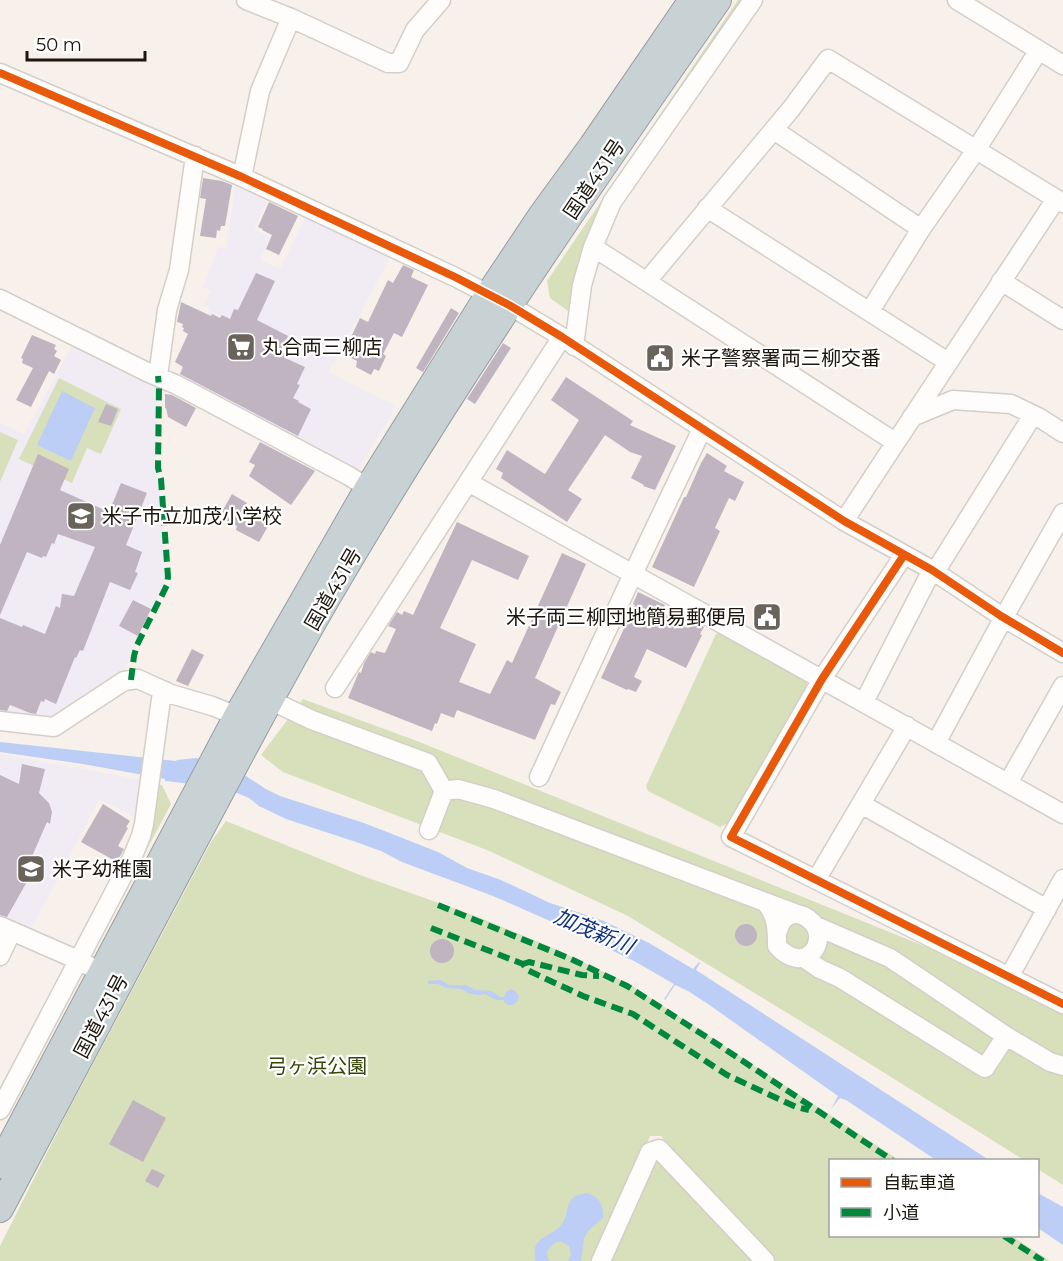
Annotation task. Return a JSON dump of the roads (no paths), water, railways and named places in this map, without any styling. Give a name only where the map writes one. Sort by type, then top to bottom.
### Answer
[{"type":"highway","name":"国道431号","points":[[237,732],[270,700],[499,299],[542,216],[692,0]]},
{"type":"highway","name":"国道431号","points":[[0,1209],[237,732],[368,488],[499,299],[618,143],[718,0]]},
{"type":"highway","name":"国道431号","points":[[0,1165],[7,1135],[195,818]]},
{"type":"street","points":[[246,0],[388,63],[399,63],[415,30],[441,0]]},
{"type":"street","points":[[335,688],[468,482],[568,341],[593,247],[612,202],[753,0]]},
{"type":"street","points":[[957,0],[1063,65]]},
{"type":"street","points":[[242,177],[260,91],[291,18]]},
{"type":"street","points":[[870,311],[1039,50]]},
{"type":"street","points":[[647,281],[774,130],[828,59],[1060,201],[1001,281],[844,521]]},
{"type":"street","points":[[0,73],[242,177],[499,299],[568,341],[844,521],[933,571],[1063,653]]},
{"type":"street","points":[[774,130],[921,229]]},
{"type":"street","points":[[158,376],[167,310],[179,270],[195,156]]},
{"type":"street","points":[[707,208],[948,362]]},
{"type":"street","points":[[593,247],[896,442]]},
{"type":"street","points":[[1001,281],[1063,320]]},
{"type":"street","points":[[0,299],[177,385],[368,488]]},
{"type":"street","points":[[912,417],[953,400],[1011,404],[1063,433]]},
{"type":"street","points":[[864,702],[933,571],[1033,415]]},
{"type":"street","points":[[539,777],[702,429]]},
{"type":"street","points":[[468,482],[1063,814]]},
{"type":"street","points":[[936,743],[1063,513]]},
{"type":"street","points":[[904,555],[822,679],[731,837],[1063,1004]]},
{"type":"street","points":[[0,721],[54,727],[118,685],[138,679],[165,691],[237,732]]},
{"type":"street","points":[[1008,783],[1063,686]]},
{"type":"street","points":[[0,1110],[132,858],[141,836],[161,699],[165,691]]},
{"type":"street","points":[[270,700],[312,720],[428,763],[444,791]]},
{"type":"street","points":[[816,880],[907,726]]},
{"type":"street","points":[[444,791],[458,789],[494,799],[806,916],[816,926],[890,958],[1006,1036],[1050,1062],[1063,1066]]},
{"type":"street","points":[[429,830],[444,791]]},
{"type":"street","points":[[861,804],[1047,909]]},
{"type":"street","points":[[1009,977],[1063,879]]},
{"type":"street","points":[[765,902],[773,911],[777,946],[785,955],[794,959],[804,958],[814,951],[819,937],[816,926]]},
{"type":"street","points":[[777,933],[782,920],[792,914],[797,914]]},
{"type":"street","points":[[0,956],[6,928],[102,973]]},
{"type":"street","points":[[804,958],[985,1068],[1006,1036]]},
{"type":"street","points":[[601,1261],[650,1152],[659,1149],[765,1261]]},
{"type":"water","points":[[62,391],[95,408],[71,461],[37,445]]},
{"type":"water","name":"加茂新川","points":[[0,742],[176,761],[196,758],[246,776],[280,796],[364,823],[438,852],[467,868],[501,880],[550,903],[604,921],[649,943],[693,969],[699,962],[696,970],[987,1159],[934,1159],[846,1100],[840,1098],[831,1109],[838,1096],[688,991],[675,985],[665,1000],[674,984],[634,961],[493,896],[402,862],[381,851],[286,819],[237,793],[83,764],[0,752]]},
{"type":"water","points":[[441,980],[449,985],[466,985],[476,990],[491,991],[500,997],[504,997],[511,989],[519,996],[516,1002],[510,1005],[485,994],[477,995],[462,989],[428,984],[428,981]]},
{"type":"water","points":[[586,1193],[594,1196],[600,1202],[603,1218],[588,1231],[584,1239],[581,1261],[568,1261],[571,1254],[569,1246],[560,1241],[554,1243],[547,1251],[548,1259],[551,1261],[536,1261],[535,1253],[538,1242],[561,1225],[570,1201]]},
{"type":"water","points":[[1039,1194],[1063,1207],[1063,1245],[1039,1229]]},
{"type":"place","name":"丸合両三柳店","points":[[241,347]]},
{"type":"place","name":"米子警察署両三柳交番","points":[[660,358]]},
{"type":"place","name":"米子市立加茂小学校","points":[[81,516]]},
{"type":"place","name":"米子両三柳団地簡易郵便局","points":[[767,617]]},
{"type":"place","name":"米子幼稚園","points":[[31,869]]},
{"type":"park label","name":"弓ヶ浜公園","points":[[317,1066]]}]
